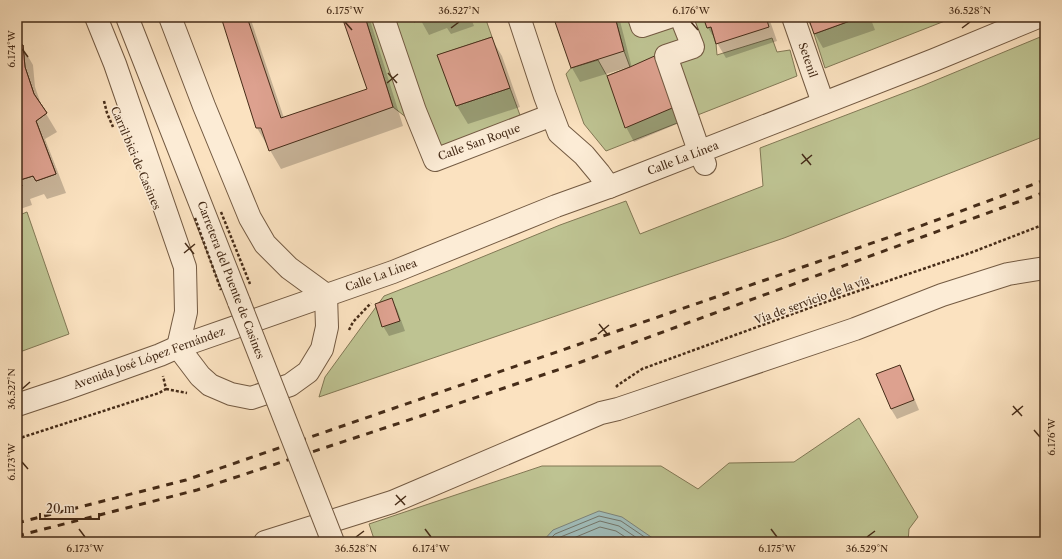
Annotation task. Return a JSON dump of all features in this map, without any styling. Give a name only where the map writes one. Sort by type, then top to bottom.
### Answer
[{"type":"street","points":[[96,17],[115,64],[185,267],[186,312],[169,351],[210,385],[231,394],[251,398],[290,385],[308,372],[322,348],[327,327],[326,295],[289,268],[265,244],[250,218],[204,106],[170,17]]},
{"type":"street","name":"Calle San Roque","points":[[383,17],[415,111],[435,160],[552,115]]},
{"type":"street","points":[[519,17],[544,96],[559,133],[584,155],[609,187]]},
{"type":"street","points":[[639,17],[642,26],[669,17]]},
{"type":"street","points":[[681,17],[693,47],[666,56],[702,158]]},
{"type":"street","name":"Setenil","points":[[793,17],[823,103]]},
{"type":"street","name":"Calle La Línea","points":[[326,295],[393,272],[556,206],[609,187],[702,158],[823,103],[1038,17]]},
{"type":"street","name":"Carretera del Puente de Casines","points":[[128,18],[333,542]]},
{"type":"street","points":[[266,542],[392,502],[601,413],[618,409],[855,329],[942,295],[1008,274],[1045,268]]},
{"type":"street","name":"Avenida José López Fernández","points":[[17,405],[326,295]]},
{"type":"path","name":"Carril bici de Casines","points":[[103,100],[115,133]]},
{"type":"path","name":"Vía de servicio de la vía","points":[[601,413],[618,385],[642,369],[820,304],[970,253],[1045,224]]},
{"type":"path","points":[[346,335],[353,322],[372,302]]},
{"type":"path","points":[[166,389],[163,376],[169,351]]},
{"type":"path","points":[[17,439],[149,397],[166,389],[188,394]]},
{"type":"green space","points":[[365,17],[411,17],[414,22],[430,17],[441,17],[442,20],[450,17],[485,17],[492,37],[438,55],[456,106],[510,88],[524,126],[435,160],[421,129],[393,107]]},
{"type":"green space","points":[[615,17],[704,17],[707,28],[711,27],[716,44],[717,55],[772,38],[777,52],[790,50],[797,76],[606,151],[584,124],[566,74],[571,68],[598,60],[607,76],[630,67]]},
{"type":"green space","points":[[861,17],[955,17],[825,68],[814,34]]},
{"type":"green space","points":[[1045,35],[1045,136],[784,238],[319,397],[325,377],[384,296],[560,225],[626,201],[640,234],[763,186],[760,148],[922,86]]},
{"type":"green space","points":[[27,212],[69,334],[17,353],[17,216]]},
{"type":"green space","points":[[859,418],[918,517],[909,529],[908,542],[375,542],[369,524],[542,466],[661,466],[698,489],[729,463],[794,462]]},
{"type":"water","points":[[599,511],[622,517],[654,539],[653,542],[542,542],[553,530]]},
{"type":"building","points":[[221,17],[247,17],[281,118],[367,89],[342,17],[365,17],[393,107],[269,151],[261,128],[256,128]]},
{"type":"building","points":[[562,17],[615,17],[624,51],[571,68],[554,19]]},
{"type":"building","points":[[703,17],[766,17],[769,27],[716,44],[711,27],[707,28]]},
{"type":"building","points":[[808,17],[861,17],[814,34]]},
{"type":"building","points":[[492,37],[510,88],[456,106],[437,55]]},
{"type":"building","points":[[23,45],[25,67],[34,94],[47,113],[36,121],[56,174],[36,181],[33,176],[20,180],[22,186],[17,188],[17,46]]},
{"type":"building","points":[[23,45],[25,67],[34,94],[47,113],[36,121],[56,174],[36,181],[33,176],[20,180],[22,186],[17,188],[17,46]]},
{"type":"building","points":[[659,54],[677,106],[625,128],[607,76]]},
{"type":"building","points":[[392,298],[400,321],[382,327],[375,304]]},
{"type":"building","points":[[900,365],[914,400],[891,409],[876,374]]},
{"type":"railway","points":[[17,523],[186,480],[907,231],[1045,180]]},
{"type":"railway","points":[[17,536],[197,490],[442,409],[581,362],[1045,192]]}]
